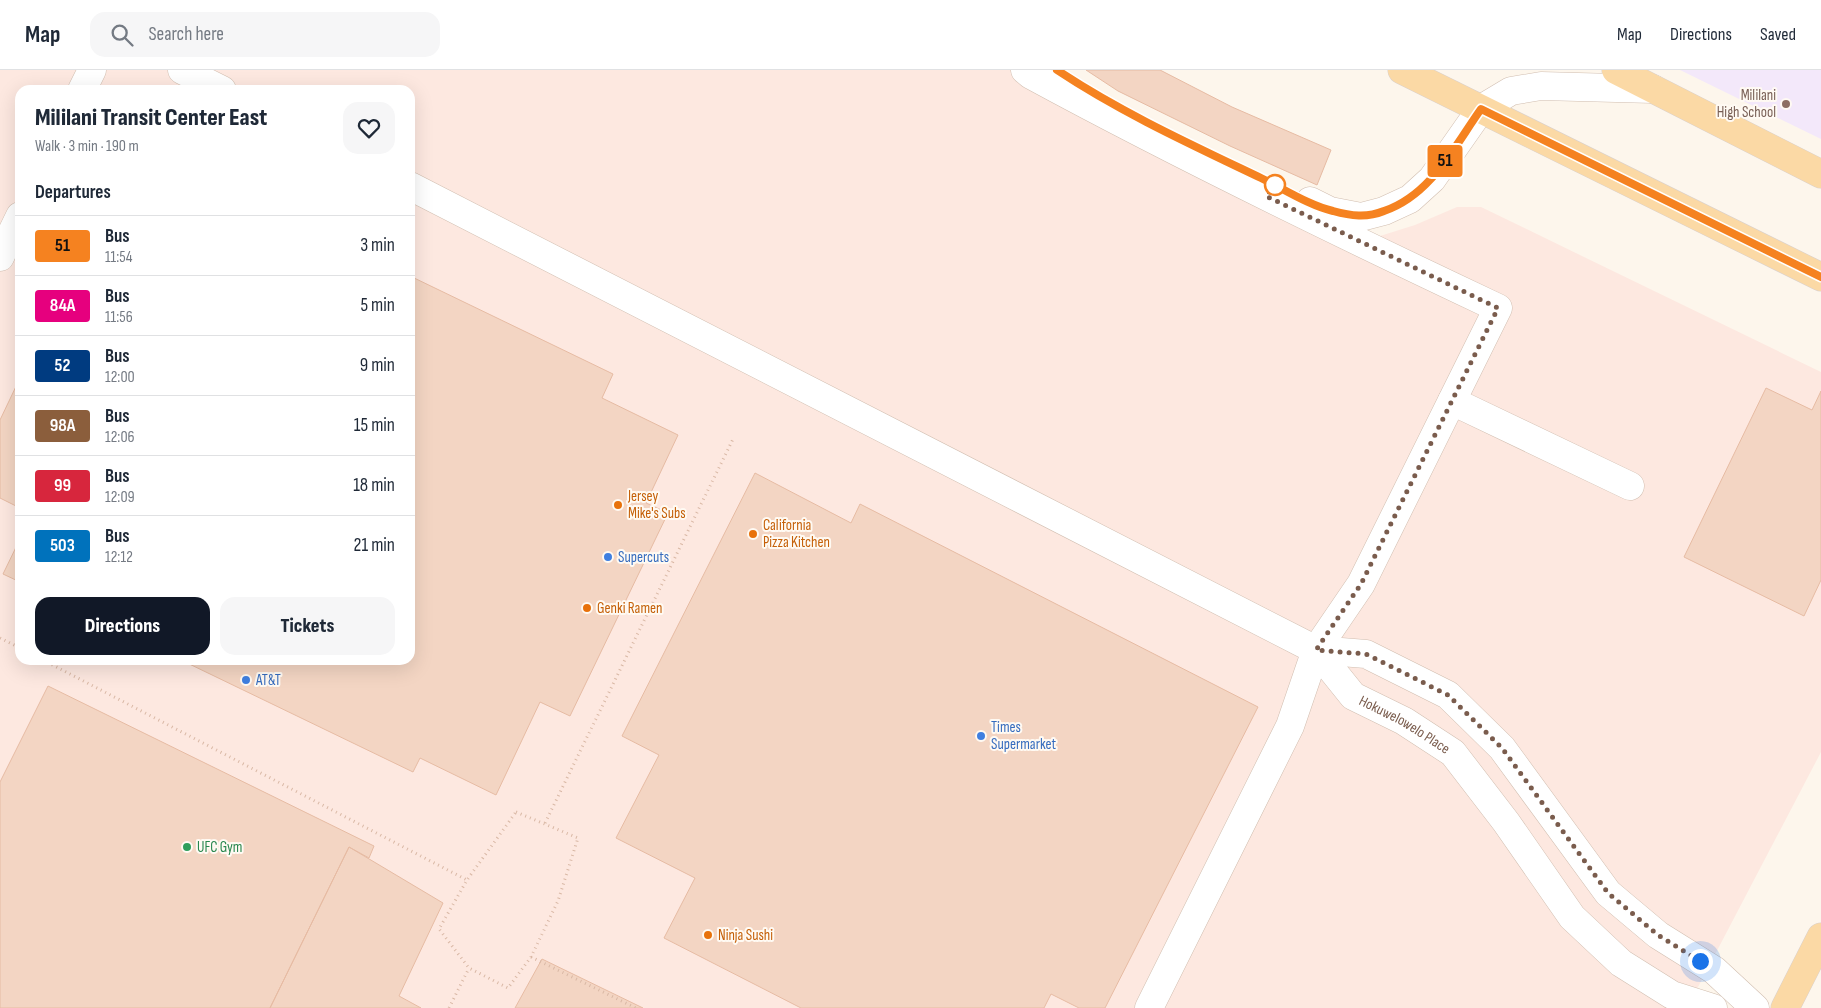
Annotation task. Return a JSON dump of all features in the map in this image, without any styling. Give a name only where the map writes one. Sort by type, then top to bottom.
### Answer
[{"type":"main road","points":[[1402,70],[1821,277]]},
{"type":"main road","points":[[1616,70],[1821,174]]},
{"type":"main road","points":[[1785,1008],[1821,937]]},
{"type":"street","points":[[84,85],[92,70]]},
{"type":"street","points":[[182,70],[220,82]]},
{"type":"street","points":[[1025,70],[1127,127],[1315,221],[1498,308],[1361,584],[1316,650],[1290,726],[1149,1008]]},
{"type":"street","points":[[1057,70],[1139,118],[1253,174],[1330,211],[1361,217],[1384,211],[1410,199],[1432,179],[1481,109],[1511,91],[1542,86],[1653,89]]},
{"type":"street","points":[[415,189],[1316,650],[1366,654],[1448,695],[1502,748],[1608,893],[1658,935],[1714,970],[1755,1008]]},
{"type":"street","points":[[0,257],[15,226]]},
{"type":"street","points":[[1452,401],[1630,486]]},
{"type":"street","name":"Hokuwelowelo Place","points":[[1316,650],[1353,696],[1404,720],[1453,753],[1506,822],[1572,917],[1621,963],[1672,995],[1713,1008]]},
{"type":"path","points":[[545,823],[734,437]]},
{"type":"path","points":[[0,638],[15,646]]},
{"type":"path","points":[[53,665],[467,880]]},
{"type":"path","points":[[516,812],[545,823],[578,838],[558,901],[531,958],[508,988],[469,968],[439,929],[467,880],[516,812]]},
{"type":"path","points":[[531,958],[636,1008]]},
{"type":"path","points":[[449,1008],[469,968]]},
{"type":"shaded area","points":[[0,70],[1031,70],[1341,235],[1380,236],[1415,225],[1457,207],[1481,207],[1821,372],[1821,752],[1687,1008],[0,1008]]},
{"type":"shaded area","name":"Mililani High School","points":[[1680,70],[1821,70],[1821,139]]},
{"type":"building","points":[[1086,70],[1160,70],[1232,107],[1331,150],[1317,185],[1230,146],[1118,91]]},
{"type":"building","points":[[415,278],[613,374],[602,398],[678,435],[646,503],[668,513],[570,716],[540,702],[496,795],[420,758],[413,772],[191,665],[415,665]]},
{"type":"building","points":[[15,388],[15,506],[0,498],[0,420]]},
{"type":"building","points":[[1766,388],[1812,410],[1821,391],[1821,580],[1804,616],[1684,557]]},
{"type":"building","points":[[755,473],[851,523],[860,504],[1258,707],[1105,1008],[1079,1008],[1051,994],[1044,1008],[801,1008],[664,938],[695,878],[616,838],[659,755],[622,736]]},
{"type":"building","points":[[15,549],[15,580],[3,574]]},
{"type":"building","name":"UFC Gym","points":[[48,686],[374,846],[369,858],[349,847],[270,1008],[0,1008],[0,782]]},
{"type":"building","points":[[349,847],[443,903],[399,996],[421,1008],[270,1008]]},
{"type":"building","points":[[542,959],[643,1008],[515,1008]]},
{"type":"bus line","name":"51","points":[[1057,70],[1139,118],[1253,174],[1330,211],[1361,217],[1384,211],[1410,199],[1432,179],[1481,109],[1821,277]]},
{"type":"place","name":"Mililani High School","points":[[1786,104]]},
{"type":"place","name":"Jersey Mike's Subs","points":[[618,505]]},
{"type":"place","name":"California Pizza Kitchen","points":[[753,534]]},
{"type":"place","name":"Supercuts","points":[[608,557]]},
{"type":"place","name":"Genki Ramen","points":[[587,608]]},
{"type":"place","name":"AT&T","points":[[246,680]]},
{"type":"place","name":"Times Supermarket","points":[[981,736]]},
{"type":"place","name":"UFC Gym","points":[[187,847]]},
{"type":"place","name":"Ninja Sushi","points":[[708,935]]},
{"type":"route","points":[[1275,185],[1266,196],[1498,308],[1361,584],[1316,650],[1366,654],[1448,695],[1502,748],[1608,893],[1658,935],[1700,961]]}]
